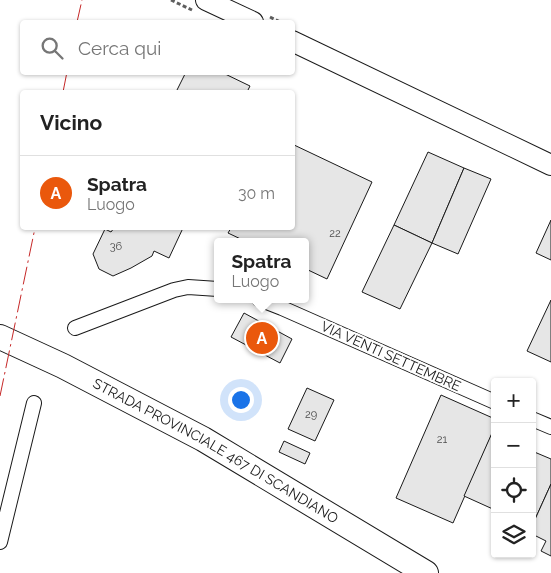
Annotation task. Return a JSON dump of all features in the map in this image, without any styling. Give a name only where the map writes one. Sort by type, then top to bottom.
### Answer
[{"type":"highway","name":"STRADA PROVINCIALE 467 DI SCANDIANO","points":[[0,337],[63,366],[203,439],[426,573]]},
{"type":"main road","points":[[206,0],[249,20]]},
{"type":"main road","points":[[295,42],[551,165]]},
{"type":"street","points":[[75,328],[174,290],[214,288]]},
{"type":"street","name":"VIA VENTI SETTEMBRE","points":[[269,303],[491,400]]},
{"type":"street","points":[[0,542],[34,403]]},
{"type":"street","points":[[536,421],[551,427]]},
{"type":"building","points":[[184,75],[227,75],[250,86],[248,90],[177,90]]},
{"type":"building","points":[[295,145],[372,182],[327,279],[309,270],[309,238],[239,238],[228,233],[230,230],[295,230]]},
{"type":"building","points":[[428,152],[464,168],[432,243],[394,225]]},
{"type":"building","points":[[464,168],[491,179],[458,254],[432,243]]},
{"type":"building","points":[[551,220],[551,260],[536,253]]},
{"type":"building","points":[[394,225],[432,243],[400,309],[362,292]]},
{"type":"building","points":[[105,230],[111,232],[112,230],[182,230],[169,258],[154,251],[152,256],[113,276],[99,269],[93,254]]},
{"type":"building","points":[[551,300],[551,362],[527,351]]},
{"type":"building","points":[[244,313],[292,339],[280,363],[231,337]]},
{"type":"building","points":[[307,388],[334,400],[315,441],[288,429]]},
{"type":"building","points":[[441,395],[491,417],[491,436],[453,523],[396,498]]},
{"type":"building","points":[[491,435],[491,508],[464,496]]},
{"type":"building","points":[[284,441],[310,453],[305,464],[279,452]]},
{"type":"building","points":[[536,453],[551,459],[551,484],[536,517]]},
{"type":"building","points":[[551,484],[551,556],[541,551],[546,541],[536,536],[536,517]]},
{"type":"power","points":[[77,20],[82,0]]},
{"type":"power","points":[[63,90],[66,75]]},
{"type":"power","points":[[0,396],[35,230]]},
{"type":"place","name":"Spatra","points":[[262,338]]}]
